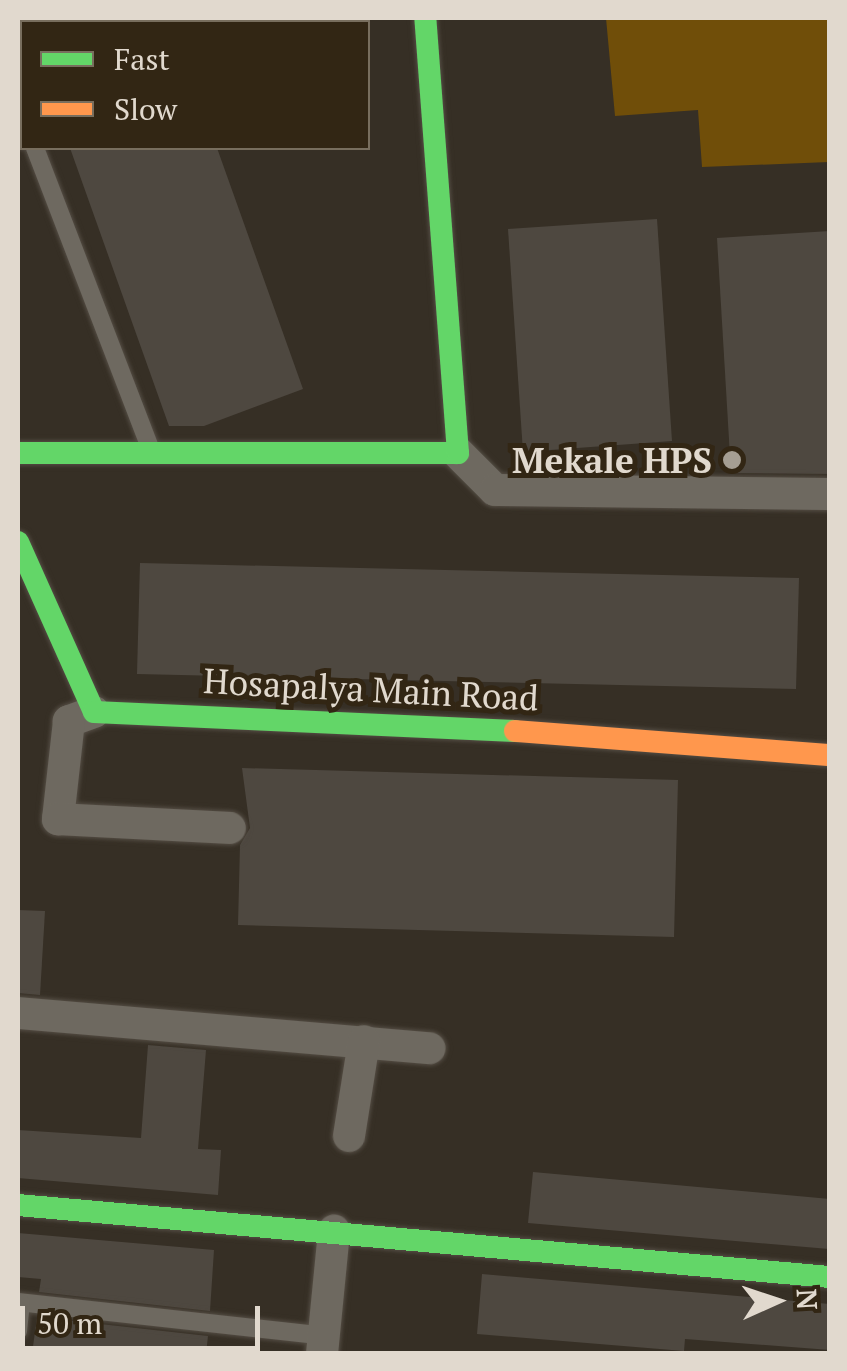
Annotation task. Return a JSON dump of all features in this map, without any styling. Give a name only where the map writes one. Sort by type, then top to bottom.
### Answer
[{"type":"street","points":[[425,18],[458,453],[494,490],[830,494]]},
{"type":"street","points":[[18,453],[458,453]]},
{"type":"street","points":[[18,542],[94,712],[68,721],[58,818],[230,828]]},
{"type":"street","name":"Hosapalya Main Road","points":[[94,712],[830,755]]},
{"type":"street","points":[[18,1012],[430,1048]]},
{"type":"street","points":[[349,1136],[364,1041]]},
{"type":"street","points":[[18,1205],[830,1277]]},
{"type":"street","points":[[323,1345],[334,1231]]},
{"type":"lane","points":[[36,150],[152,453]]},
{"type":"lane","points":[[18,1331],[19,1303],[323,1345]]},
{"type":"shaded area","points":[[606,18],[829,18],[829,162],[702,167],[698,110],[615,116]]},
{"type":"building","points":[[71,150],[218,150],[303,389],[204,426],[169,426]]},
{"type":"building","points":[[657,219],[672,441],[523,452],[508,229]]},
{"type":"building","points":[[830,231],[830,474],[731,473],[717,238]]},
{"type":"building","points":[[140,563],[799,578],[796,689],[137,674]]},
{"type":"building","points":[[242,768],[678,780],[674,937],[238,925],[240,845],[250,828]]},
{"type":"building","points":[[18,910],[45,911],[40,995],[18,993]]},
{"type":"building","points":[[148,1045],[206,1050],[198,1149],[221,1150],[218,1195],[18,1178],[18,1130],[141,1138]]},
{"type":"building","points":[[533,1172],[830,1199],[829,1249],[528,1223]]},
{"type":"building","points":[[18,1233],[214,1250],[210,1311],[39,1292],[41,1279],[18,1277]]},
{"type":"building","points":[[482,1274],[830,1304],[830,1350],[685,1339],[684,1351],[477,1334]]},
{"type":"building","points":[[37,1317],[208,1336],[206,1354],[32,1354]]},
{"type":"traffic: fast","points":[[18,453],[458,453],[425,18]]},
{"type":"traffic: fast","points":[[18,542],[94,712],[515,731]]},
{"type":"traffic: fast","points":[[18,1205],[830,1277]]},
{"type":"traffic: slow","points":[[515,731],[830,755]]},
{"type":"place","name":"Mekale HPS","points":[[732,460]]}]
